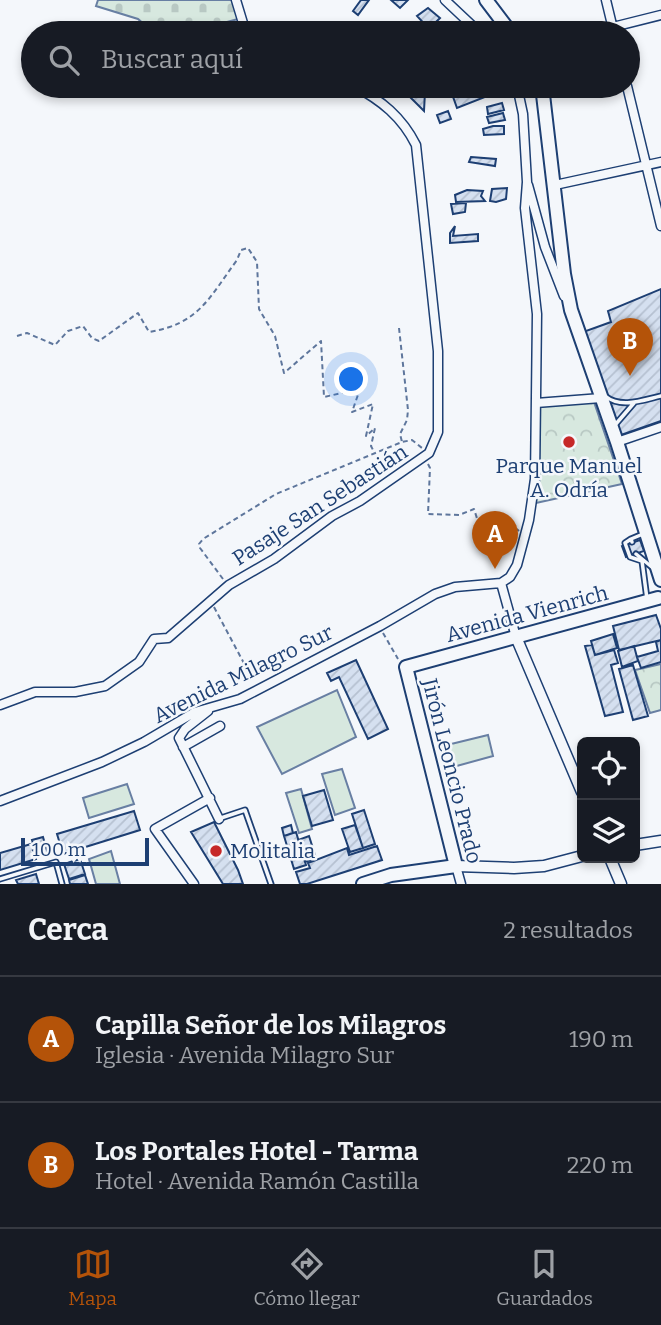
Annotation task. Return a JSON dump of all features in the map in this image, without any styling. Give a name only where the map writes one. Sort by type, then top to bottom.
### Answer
[{"type":"highway","points":[[486,0],[502,21]]},
{"type":"highway","points":[[544,98],[571,310],[615,436],[642,534],[657,573]]},
{"type":"highway","name":"Avenida Vienrich","points":[[406,667],[657,598]]},
{"type":"highway","name":"Jirón Leoncio Prado","points":[[406,667],[456,866]]},
{"type":"highway","points":[[363,884],[391,874],[456,866]]},
{"type":"street","points":[[236,0],[243,21]]},
{"type":"street","points":[[445,0],[467,21]]},
{"type":"street","points":[[606,0],[612,21]]},
{"type":"street","points":[[640,22],[661,15]]},
{"type":"street","name":"Pasaje San Sebastián","points":[[0,705],[35,692],[75,692],[104,686],[139,662],[154,639],[168,638],[229,584],[274,559],[332,516],[360,501],[426,455],[438,432],[438,351],[416,145],[409,130],[393,111],[376,98]]},
{"type":"street","points":[[520,98],[527,182],[525,208],[537,314],[535,478],[529,520],[517,565],[510,577],[501,583],[516,636],[577,780]]},
{"type":"street","points":[[630,98],[661,226]]},
{"type":"street","points":[[555,184],[661,162]]},
{"type":"street","points":[[527,182],[554,275],[571,310]]},
{"type":"street","points":[[536,403],[600,394]]},
{"type":"street","points":[[615,436],[661,427]]},
{"type":"street","name":"Avenida Milagro Sur","points":[[0,802],[102,762],[144,742],[195,712],[240,699],[435,594],[455,587],[501,583]]},
{"type":"street","points":[[213,707],[180,735],[183,747],[219,819]]},
{"type":"street","points":[[183,747],[220,726]]},
{"type":"street","points":[[194,884],[155,828],[210,799]]},
{"type":"street","points":[[640,844],[661,841]]},
{"type":"street","points":[[456,866],[544,866],[577,857]]},
{"type":"street","points":[[612,863],[621,884]]},
{"type":"street","name":"Jirón Leoncio Prado","points":[[456,866],[461,884]]},
{"type":"lane","points":[[600,394],[612,401],[634,403],[661,396]]},
{"type":"lane","points":[[615,436],[634,403]]},
{"type":"lane","points":[[642,534],[625,543],[630,557],[642,561],[657,598]]},
{"type":"lane","points":[[636,554],[657,573]]},
{"type":"lane","points":[[219,819],[245,810],[271,884]]},
{"type":"lane","points":[[0,879],[55,862],[62,884]]},
{"type":"path","points":[[17,336],[27,333],[55,345],[68,331],[83,326],[92,338],[99,341],[138,313],[149,332],[174,326],[197,313],[237,260],[241,250],[248,248],[257,262],[259,310],[275,337],[284,373],[321,341],[324,397],[360,389],[352,412],[373,404],[366,436],[374,428],[371,446],[375,454]]},
{"type":"path","points":[[398,328],[408,410],[407,420],[400,434],[402,442]]},
{"type":"path","points":[[229,584],[200,548],[199,544],[203,539],[276,494],[412,440],[426,455],[430,468],[428,514],[460,515],[474,509],[483,537],[496,529],[501,535],[513,526],[524,535]]},
{"type":"path","points":[[211,600],[258,690]]},
{"type":"path","points":[[380,626],[395,655],[406,667]]},
{"type":"green space","points":[[98,0],[232,0],[238,19],[140,21],[96,6]]},
{"type":"green space","points":[[594,402],[622,484],[536,503],[540,405]]},
{"type":"green space","points":[[661,664],[661,710],[650,713],[635,670]]},
{"type":"green space","points":[[337,690],[356,737],[282,774],[257,727]]},
{"type":"green space","points":[[488,735],[493,756],[453,767],[447,745]]},
{"type":"green space","points":[[342,769],[355,808],[335,815],[322,774]]},
{"type":"green space","points":[[127,784],[134,804],[89,818],[83,798]]},
{"type":"green space","points":[[301,789],[312,829],[299,833],[286,793]]},
{"type":"green space","points":[[111,851],[120,884],[96,884],[89,859]]},
{"type":"building","points":[[361,0],[369,0],[358,15],[353,11]]},
{"type":"building","points":[[391,0],[408,0],[400,8]]},
{"type":"building","points":[[428,8],[440,18],[437,21],[422,21],[417,16]]},
{"type":"building","points":[[411,98],[425,98],[424,111]]},
{"type":"building","points":[[453,98],[482,98],[457,108]]},
{"type":"building","points":[[502,103],[504,110],[488,114],[487,107]]},
{"type":"building","points":[[448,111],[451,119],[440,123],[437,115]]},
{"type":"building","points":[[503,113],[505,120],[489,123],[487,117]]},
{"type":"building","points":[[504,126],[504,134],[484,135],[483,129]]},
{"type":"building","points":[[471,157],[496,159],[495,166],[469,162]]},
{"type":"building","points":[[507,188],[506,199],[490,201],[492,189]]},
{"type":"building","points":[[467,190],[483,191],[481,196],[485,201],[456,202],[455,195]]},
{"type":"building","points":[[466,203],[465,212],[453,214],[451,204]]},
{"type":"building","points":[[455,226],[453,236],[478,234],[478,241],[450,243],[450,233]]},
{"type":"building","points":[[661,289],[661,421],[621,435],[583,332],[611,322],[608,311]]},
{"type":"building","points":[[640,540],[644,551],[626,557],[622,546]]},
{"type":"building","points":[[656,615],[661,629],[661,640],[619,650],[613,626]]},
{"type":"building","points":[[613,634],[617,648],[595,655],[591,641]]},
{"type":"building","points":[[661,640],[661,662],[641,668],[637,657],[658,651],[656,642]]},
{"type":"building","points":[[592,645],[595,655],[614,650],[618,663],[611,665],[623,712],[605,716],[585,646]]},
{"type":"building","points":[[634,646],[638,661],[622,667],[618,651]]},
{"type":"building","points":[[356,660],[388,729],[368,739],[339,677],[331,681],[327,673]]},
{"type":"building","points":[[633,665],[648,716],[633,720],[619,669]]},
{"type":"building","points":[[324,790],[333,820],[312,826],[303,796]]},
{"type":"building","points":[[364,810],[375,844],[363,848],[352,814]]},
{"type":"building","points":[[134,811],[140,830],[63,854],[57,834]]},
{"type":"building","name":"Molitalia","points":[[214,822],[243,884],[223,884],[191,832]]},
{"type":"building","points":[[291,825],[293,833],[284,836],[282,828]]},
{"type":"building","points":[[355,825],[363,848],[350,852],[342,829]]},
{"type":"building","points":[[296,832],[306,865],[294,869],[284,836]]},
{"type":"building","points":[[309,836],[316,858],[305,862],[298,840]]},
{"type":"building","points":[[43,837],[48,854],[37,857],[32,840]]},
{"type":"building","points":[[31,844],[36,859],[0,870],[0,853]]},
{"type":"building","points":[[377,846],[382,860],[300,884],[296,872],[310,868],[308,863],[347,848],[349,855]]},
{"type":"building","points":[[80,859],[85,874],[69,879],[64,864]]},
{"type":"building","points":[[36,874],[39,884],[18,884],[16,880]]},
{"type":"building","points":[[85,875],[88,884],[70,884],[69,880]]},
{"type":"place","name":"Los Portales Hotel - Tarma","points":[[630,376]]},
{"type":"place","name":"Parque Manuel A. Odría","points":[[569,442]]},
{"type":"place","name":"Capilla Señor de los Milagros","points":[[495,569]]},
{"type":"place","name":"Molitalia","points":[[216,851]]}]
